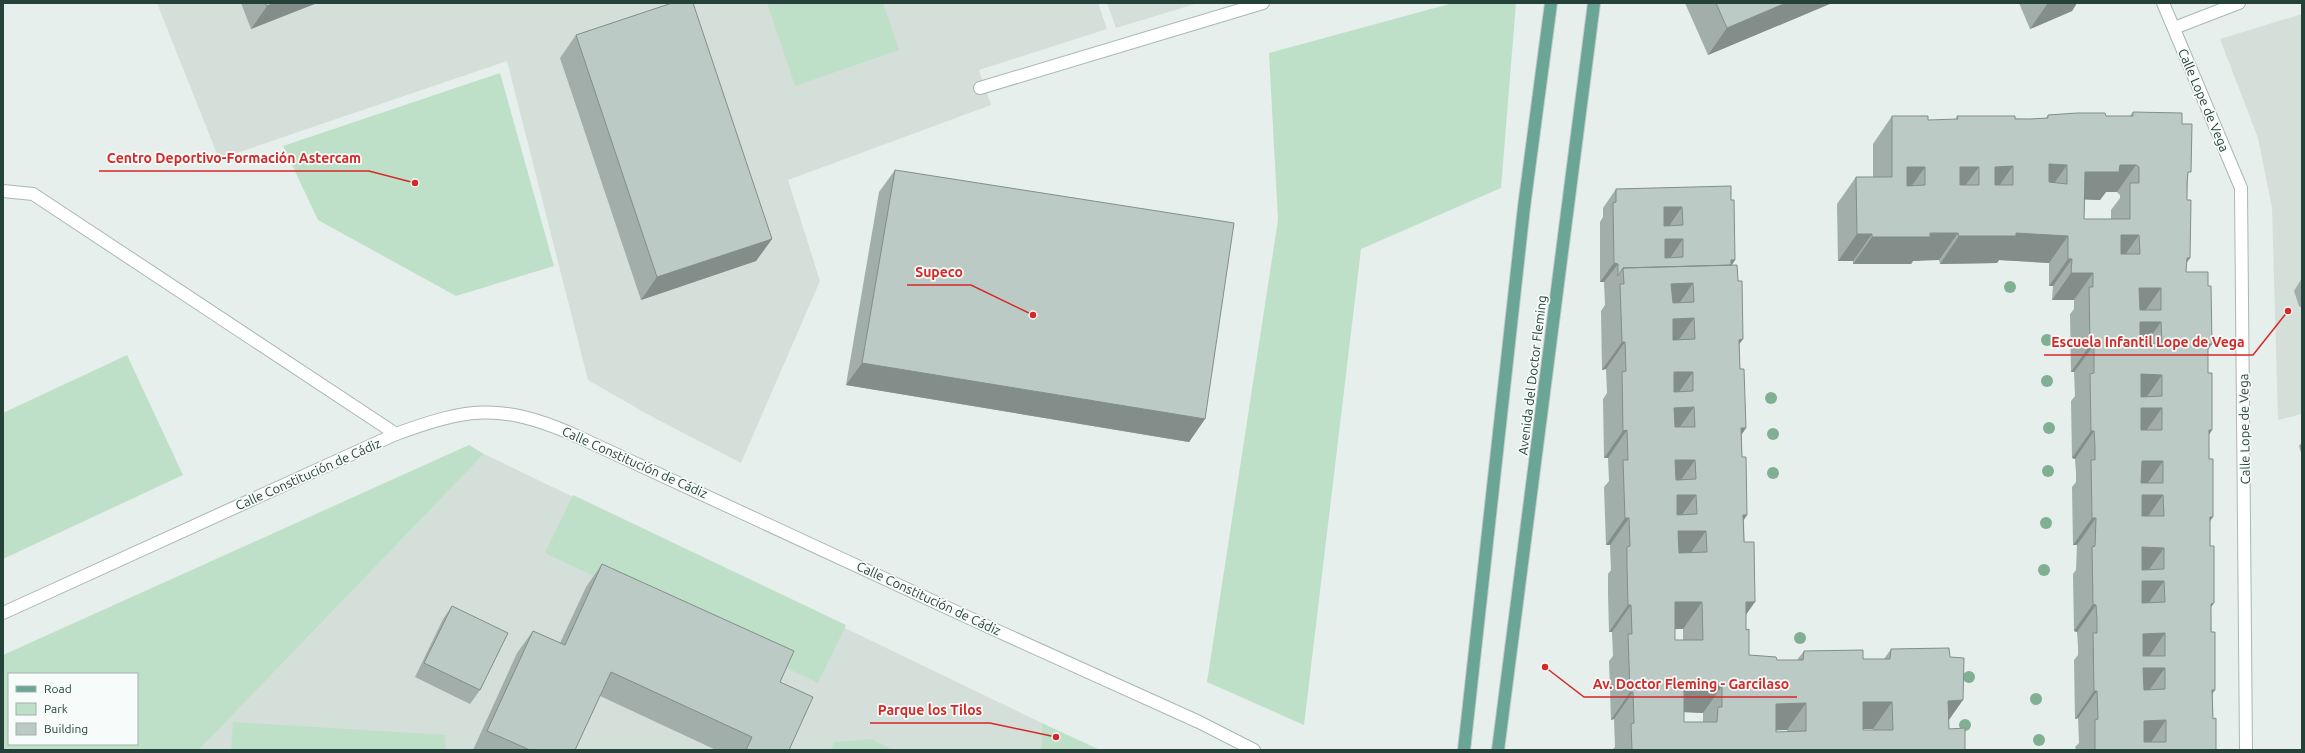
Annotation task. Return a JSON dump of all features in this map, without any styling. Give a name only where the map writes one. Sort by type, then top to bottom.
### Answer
[{"type":"main road","name":"Avenida del Doctor Fleming","points":[[1464,750],[1524,207],[1551,3]]},
{"type":"main road","name":"Avenida del Doctor Fleming","points":[[1498,750],[1594,3]]},
{"type":"street","points":[[980,88],[1263,3]]},
{"type":"street","name":"Calle Lope de Vega","points":[[2163,3],[2241,188],[2246,750]]},
{"type":"street","points":[[2174,28],[2239,3]]},
{"type":"street","points":[[3,190],[33,194],[396,434]]},
{"type":"street","name":"Calle Constitución de Cádiz","points":[[3,613],[396,434],[437,419],[475,411],[509,413],[542,421],[1199,722],[1254,750]]},
{"type":"shaded area","points":[[157,3],[1098,3],[1107,29],[979,70],[991,105],[788,180],[820,281],[741,463],[647,414],[588,380],[507,61],[219,159]]},
{"type":"shaded area","points":[[1107,3],[1198,3],[1116,28]]},
{"type":"shaded area","points":[[2302,14],[2302,414],[2278,420],[2272,208],[2258,138],[2220,39]]},
{"type":"shaded area","points":[[484,454],[1042,723],[1041,750],[199,750]]},
{"type":"green space","points":[[767,3],[883,3],[899,50],[795,86]]},
{"type":"green space","points":[[1453,3],[1516,3],[1501,188],[1361,249],[1304,725],[1207,682],[1278,220],[1269,53]]},
{"type":"green space","points":[[500,73],[554,266],[456,296],[318,220],[283,146]]},
{"type":"green space","points":[[127,355],[183,475],[3,559],[3,413]]},
{"type":"green space","points":[[469,445],[484,454],[199,750],[3,750],[3,655]]},
{"type":"green space","points":[[573,495],[846,625],[818,683],[545,553]]},
{"type":"green space","points":[[233,722],[446,735],[445,750],[231,750]]},
{"type":"green space","points":[[1042,723],[1100,750],[1041,750]]},
{"type":"green space","points":[[871,739],[893,750],[831,750],[834,742]]},
{"type":"building","points":[[265,3],[274,3],[267,6]]},
{"type":"building","points":[[672,3],[693,3],[772,239],[657,277],[576,35]]},
{"type":"building","points":[[1716,3],[1786,3],[1727,28]]},
{"type":"building","points":[[2133,112],[2182,113],[2182,124],[2192,124],[2191,172],[2188,172],[2187,184],[2187,200],[2191,200],[2190,258],[2187,258],[2186,272],[2208,272],[2208,286],[2211,286],[2212,344],[2208,344],[2208,373],[2212,373],[2212,430],[2209,430],[2209,459],[2213,459],[2213,517],[2210,517],[2210,546],[2214,546],[2214,603],[2211,604],[2211,632],[2215,632],[2215,690],[2212,690],[2213,719],[2216,718],[2216,750],[2095,750],[2095,720],[2098,719],[2097,691],[2094,691],[2093,633],[2097,633],[2097,619],[2096,605],[2093,604],[2092,547],[2095,546],[2096,518],[2092,518],[2091,460],[2095,460],[2095,446],[2094,431],[2091,431],[2090,374],[2094,373],[2094,345],[2090,345],[2089,287],[2093,287],[2093,273],[2071,273],[2072,259],[2068,259],[2068,236],[2016,233],[2016,236],[1959,236],[1958,233],[1930,233],[1930,237],[1872,237],[1872,234],[1857,234],[1856,177],[1892,177],[1892,116],[1928,116],[1928,120],[1958,119],[1957,116],[2015,116],[2015,119],[2030,119],[2048,118],[2048,115],[2077,113],[2105,113],[2106,116],[2133,116]],"holes":[[[2049,164],[2067,165],[2067,184],[2049,182]],[[2120,165],[2136,165],[2139,167],[2139,183],[2130,183],[2130,219],[2084,219],[2085,172],[2119,172]],[[2013,166],[2013,185],[1995,185],[1995,167]],[[1907,167],[1925,167],[1925,185],[1907,186]],[[1960,167],[1979,167],[1979,185],[1960,185]],[[2121,235],[2139,235],[2140,254],[2121,254]],[[2139,288],[2161,288],[2161,310],[2140,310]],[[2140,322],[2161,322],[2162,343],[2140,344]],[[2141,374],[2162,375],[2162,396],[2141,397]],[[2141,408],[2162,408],[2162,430],[2141,430]],[[2142,461],[2163,461],[2163,483],[2141,483]],[[2142,495],[2163,495],[2164,516],[2142,516]],[[2142,547],[2164,548],[2164,569],[2142,570]],[[2142,581],[2164,581],[2165,602],[2142,603]],[[2165,633],[2165,656],[2143,656],[2143,634]],[[2143,668],[2165,668],[2165,689],[2144,690]],[[2166,720],[2166,742],[2144,742],[2144,721]]]},
{"type":"building","points":[[895,170],[1234,223],[1205,419],[862,363]]},
{"type":"building","points":[[1731,186],[1731,200],[1734,200],[1735,260],[1731,260],[1731,265],[1623,268],[1618,276],[1618,264],[1614,263],[1613,203],[1616,202],[1616,189]],"holes":[[[1664,207],[1682,207],[1683,225],[1664,226]],[[1665,239],[1683,239],[1683,257],[1665,258]]]},
{"type":"building","points":[[1737,265],[1738,281],[1742,281],[1743,339],[1739,340],[1740,369],[1744,369],[1746,428],[1741,428],[1742,457],[1746,457],[1747,515],[1743,515],[1744,542],[1754,542],[1755,602],[1746,602],[1746,630],[1749,629],[1749,655],[1776,657],[1777,660],[1803,660],[1804,651],[1863,650],[1863,659],[1890,659],[1891,649],[1949,648],[1950,657],[1964,658],[1963,700],[1948,701],[1949,729],[1965,728],[1965,750],[1632,750],[1631,724],[1634,723],[1633,692],[1630,692],[1628,634],[1632,634],[1631,605],[1628,605],[1627,567],[1627,547],[1630,546],[1629,518],[1625,518],[1623,460],[1628,460],[1627,430],[1623,431],[1622,372],[1626,371],[1625,342],[1622,342],[1620,284],[1624,284],[1623,268]],"holes":[[[1693,283],[1694,302],[1673,303],[1671,284]],[[1694,318],[1695,339],[1673,340],[1673,319]],[[1674,372],[1693,372],[1693,391],[1674,392]],[[1694,407],[1695,427],[1675,427],[1674,408]],[[1675,460],[1695,460],[1696,479],[1676,480]],[[1677,495],[1696,495],[1697,514],[1677,515]],[[1678,531],[1706,531],[1707,552],[1679,553]],[[1675,602],[1702,602],[1703,640],[1675,640]],[[1699,684],[1722,686],[1722,707],[1718,707],[1717,722],[1684,722],[1684,688],[1699,688]],[[1863,702],[1892,702],[1893,730],[1863,730]],[[1806,703],[1806,731],[1776,732],[1776,704]]]},
{"type":"building","points":[[602,564],[794,651],[780,682],[813,697],[789,750],[746,750],[752,737],[611,672],[575,750],[530,750],[487,731],[533,631],[565,645]]},
{"type":"building","points":[[452,606],[508,633],[480,690],[424,663]]},
{"type":"place","name":"Centro Deportivo-Formación Astercam","points":[[415,183]]},
{"type":"place","name":"Escuela Infantil Lope de Vega","points":[[2288,311]]},
{"type":"place","name":"Supeco","points":[[1033,315]]},
{"type":"place","name":"Av. Doctor Fleming - Garcilaso","points":[[1545,667]]},
{"type":"place","name":"Parque los Tilos","points":[[1056,737]]}]
